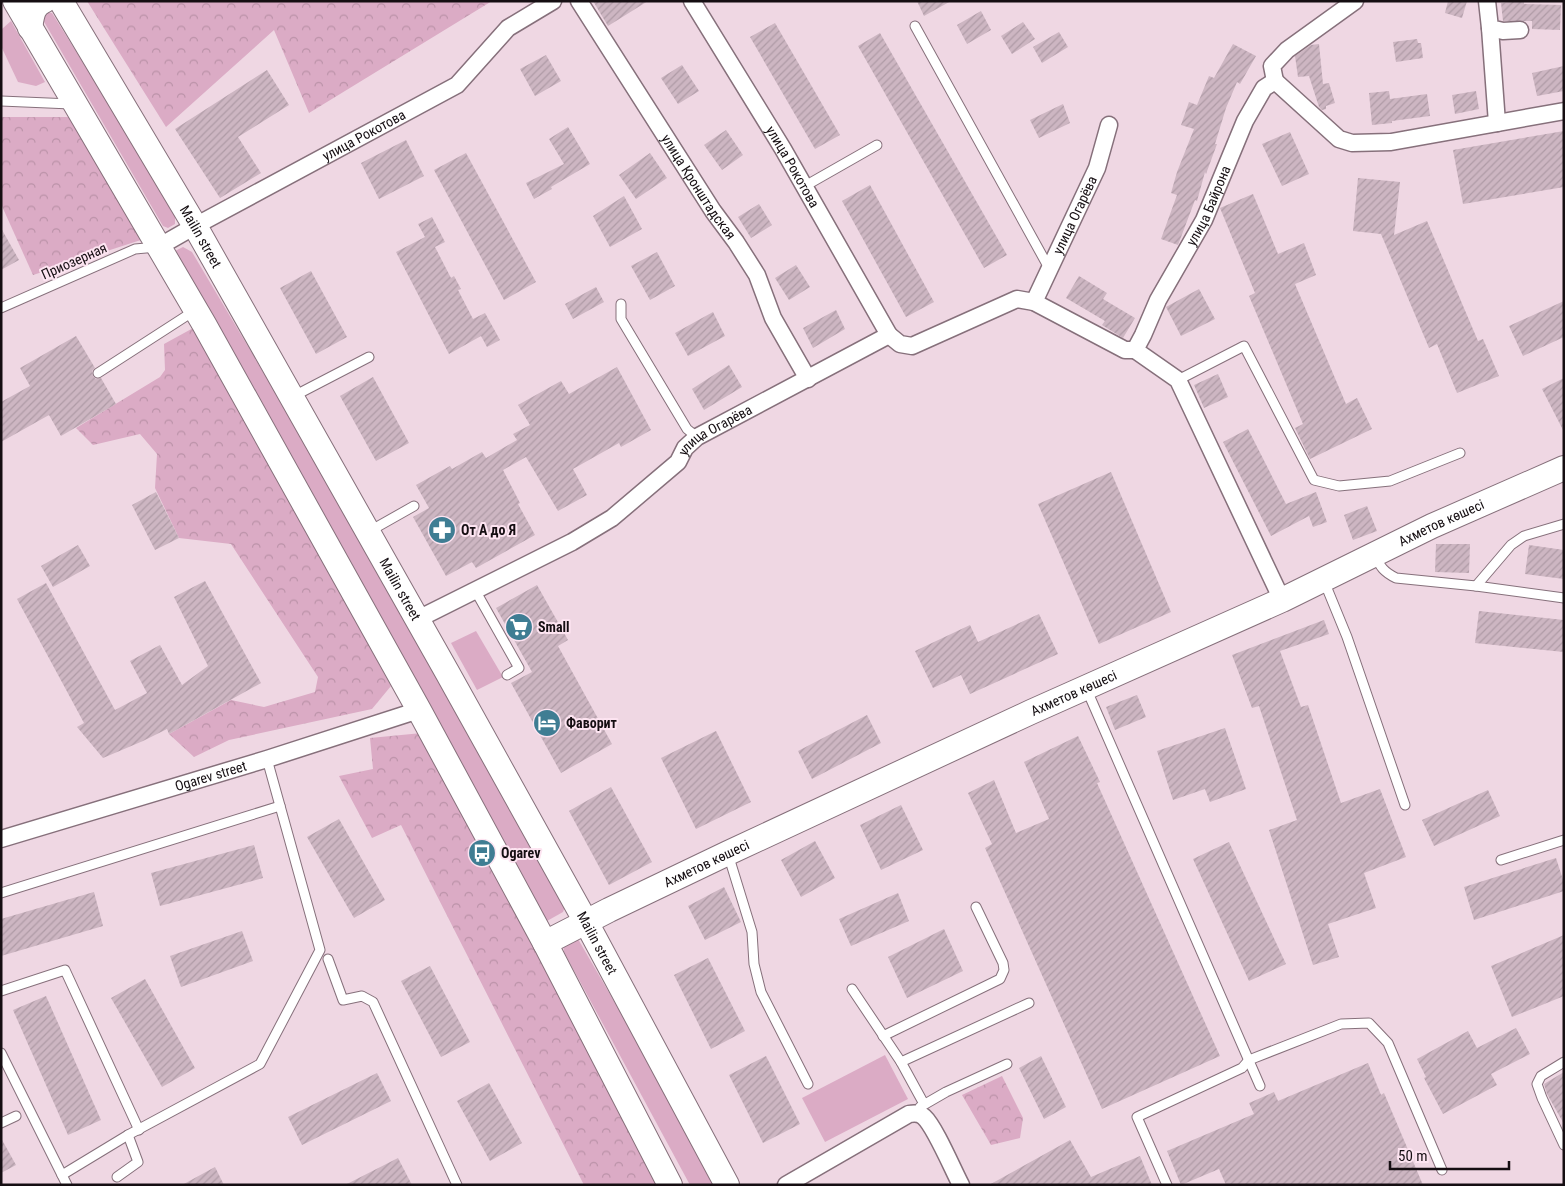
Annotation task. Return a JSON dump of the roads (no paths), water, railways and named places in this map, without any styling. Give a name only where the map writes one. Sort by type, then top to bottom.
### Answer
[{"type":"main road","points":[[15,1],[74,104],[160,246],[419,710],[545,943],[670,1185]]},
{"type":"main road","points":[[30,28],[34,9],[39,3],[44,1]]},
{"type":"main road","name":"Mailin street","points":[[61,1],[194,226],[418,619],[586,922],[727,1185]]},
{"type":"main road","name":"Ахметов көшесі","points":[[545,943],[728,854],[1086,688],[1282,600],[1432,526],[1564,468]]},
{"type":"street","name":"улица Рокотова","points":[[160,246],[457,85],[508,28],[553,1]]},
{"type":"street","name":"улица Кронштадская","points":[[579,1],[713,211],[757,275],[773,318],[808,379]]},
{"type":"street","name":"улица Рокотова","points":[[692,1],[778,140],[889,335]]},
{"type":"street","points":[[1355,1],[1287,50],[1272,66],[1275,82],[1338,139],[1352,142],[1391,142],[1564,111]]},
{"type":"street","points":[[1487,1],[1497,123]]},
{"type":"street","points":[[1490,28],[1503,31],[1520,30]]},
{"type":"street","name":"улица Байрона","points":[[1135,350],[1158,300],[1204,220],[1245,121],[1264,88],[1275,82]]},
{"type":"street","name":"улица Огарёва","points":[[1034,302],[1097,168],[1109,125]]},
{"type":"street","points":[[889,335],[900,344],[912,346],[1017,299],[1034,302],[1125,350],[1135,350],[1178,380],[1282,600]]},
{"type":"street","name":"улица Огарёва","points":[[418,619],[572,542],[612,518],[678,462],[685,448],[696,437],[889,335]]},
{"type":"street","name":"Ogarev street","points":[[1,839],[267,759],[419,710]]},
{"type":"street","points":[[786,1185],[909,1114],[920,1114],[929,1123],[961,1185]]},
{"type":"lane","points":[[915,26],[1049,268]]},
{"type":"lane","points":[[1,101],[74,104]]},
{"type":"lane","points":[[805,186],[877,145]]},
{"type":"lane","name":"Приозерная","points":[[1,308],[135,249],[160,246]]},
{"type":"lane","points":[[620,304],[621,319],[687,429],[696,437]]},
{"type":"lane","points":[[98,373],[196,310]]},
{"type":"lane","points":[[1178,380],[1244,346],[1314,480],[1339,486],[1390,481],[1460,453]]},
{"type":"lane","points":[[292,397],[369,357]]},
{"type":"lane","points":[[368,532],[414,506]]},
{"type":"lane","points":[[1476,586],[1510,545],[1524,536],[1564,524]]},
{"type":"lane","points":[[1375,554],[1381,567],[1388,574],[1396,578],[1476,586],[1564,598]]},
{"type":"lane","points":[[1324,580],[1347,637],[1405,805]]},
{"type":"lane","points":[[475,590],[519,668],[507,675]]},
{"type":"lane","points":[[1086,688],[1260,1086]]},
{"type":"lane","points":[[62,1175],[128,1135],[260,1064],[320,950],[267,759]]},
{"type":"lane","points":[[1,893],[280,806]]},
{"type":"lane","points":[[1501,860],[1564,840]]},
{"type":"lane","points":[[728,854],[752,932],[754,964],[760,992],[808,1084]]},
{"type":"lane","points":[[883,1036],[1000,979],[1004,970],[1003,963],[976,907]]},
{"type":"lane","points":[[328,959],[343,1000],[362,996],[373,1002],[457,1185]]},
{"type":"lane","points":[[1,991],[65,970],[139,1130]]},
{"type":"lane","points":[[852,989],[901,1062],[924,1104]]},
{"type":"lane","points":[[901,1062],[1029,1003]]},
{"type":"lane","points":[[1167,1185],[1137,1117],[1242,1068],[1249,1060],[1341,1024],[1368,1023],[1388,1043],[1442,1170]]},
{"type":"lane","points":[[1,1053],[67,1185]]},
{"type":"lane","points":[[1564,1062],[1541,1076],[1537,1084],[1564,1145]]},
{"type":"lane","points":[[909,1114],[946,1092],[1007,1064]]},
{"type":"lane","points":[[1,1123],[16,1116]]},
{"type":"lane","points":[[117,1177],[138,1162],[128,1135]]},
{"type":"place","name":"От А до Я","points":[[442,530]]},
{"type":"place","name":"Small","points":[[519,627]]},
{"type":"place","name":"Фаворит","points":[[547,723]]},
{"type":"place","name":"Ogarev","points":[[482,853]]}]
